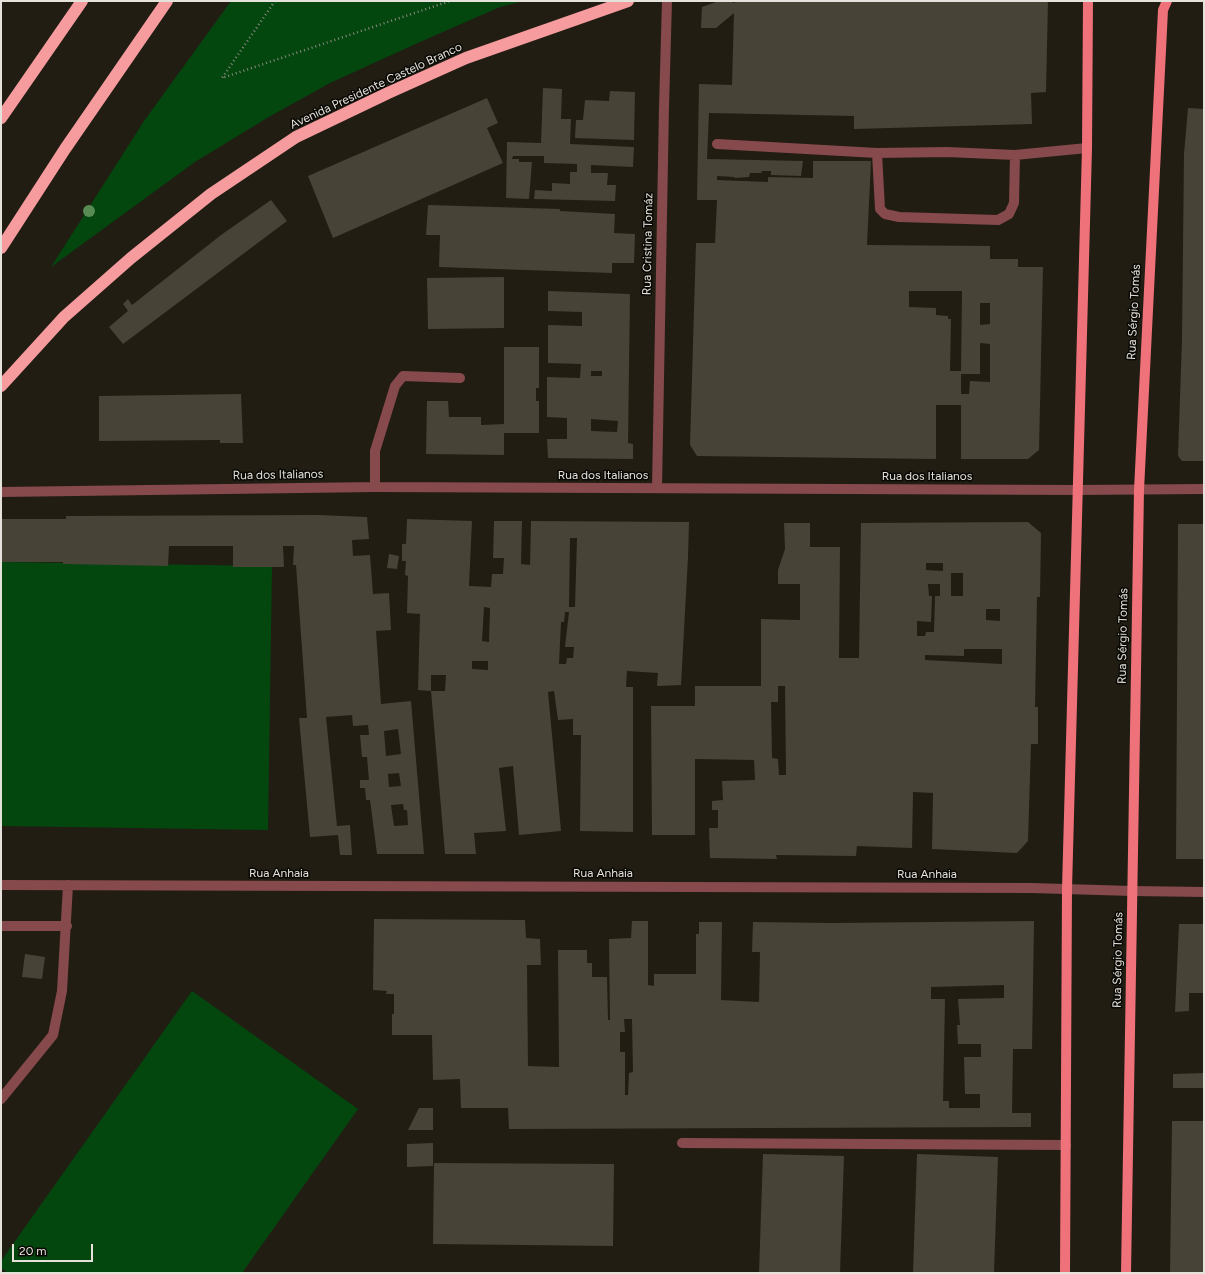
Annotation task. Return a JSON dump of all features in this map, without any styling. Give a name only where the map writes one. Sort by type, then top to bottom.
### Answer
[{"type":"highway","points":[[1,118],[82,1]]},
{"type":"highway","points":[[1,248],[65,149],[167,1]]},
{"type":"highway","name":"Avenida Presidente Castelo Branco","points":[[1,386],[64,317],[131,258],[211,194],[296,137],[466,58],[628,1]]},
{"type":"main road","points":[[1065,1273],[1066,889],[1087,148],[1088,1]]},
{"type":"main road","name":"Rua Sérgio Tomás","points":[[1126,1273],[1139,490],[1163,4]]},
{"type":"street","name":"Rua Cristina Tomáz","points":[[657,488],[667,1]]},
{"type":"street","points":[[717,144],[876,152],[932,152],[1015,155],[1087,148]]},
{"type":"street","points":[[876,152],[880,208],[885,214],[899,217],[998,220],[1009,214],[1014,203],[1015,155]]},
{"type":"street","points":[[375,486],[375,451],[395,386],[403,376],[460,378]]},
{"type":"street","name":"Rua dos Italianos","points":[[1,492],[375,486],[1077,490],[1204,489]]},
{"type":"street","name":"Rua Anhaia","points":[[1,885],[1031,888],[1204,892]]},
{"type":"street","points":[[1,1099],[52,1035],[62,991],[68,885]]},
{"type":"street","points":[[1,926],[66,926]]},
{"type":"street","points":[[682,1143],[1066,1145]]},
{"type":"path","points":[[275,1],[222,78],[450,1]]},
{"type":"green space","points":[[231,1],[524,1],[500,7],[420,42],[330,83],[267,118],[195,162],[51,267],[144,121]]},
{"type":"green space","points":[[1,562],[272,566],[268,830],[1,826]]},
{"type":"green space","points":[[192,991],[358,1109],[242,1273],[8,1273],[1,1268],[1,1261]]},
{"type":"building","points":[[719,1],[732,1],[733,3],[738,1],[1048,1],[1046,92],[1031,93],[1032,124],[854,129],[854,116],[709,113],[707,159],[803,161],[801,176],[771,175],[771,171],[762,171],[761,173],[750,173],[749,177],[735,178],[717,176],[717,180],[768,182],[768,177],[813,178],[813,161],[871,161],[867,245],[990,246],[990,259],[1018,259],[1018,267],[1043,267],[1039,450],[1028,459],[961,459],[961,405],[936,405],[936,459],[697,456],[690,445],[696,243],[715,243],[717,200],[697,200],[699,84],[732,85],[734,13],[716,28],[701,28],[702,7]],"holes":[[[909,291],[962,291],[961,371],[950,371],[951,319],[948,319],[948,316],[936,315],[936,308],[909,307]],[[980,303],[990,303],[990,324],[980,325]],[[980,343],[990,344],[990,382],[970,381],[969,394],[961,394],[961,374],[980,374]]]},
{"type":"building","points":[[543,88],[562,89],[561,119],[571,119],[570,144],[634,147],[633,167],[591,165],[591,173],[608,173],[607,185],[616,185],[615,201],[534,199],[535,190],[552,191],[552,183],[570,184],[570,172],[577,172],[577,164],[544,163],[544,156],[513,156],[512,159],[519,159],[519,162],[532,162],[529,199],[506,198],[507,142],[541,143]]},
{"type":"building","points":[[610,91],[635,92],[634,140],[575,138],[576,120],[583,120],[585,100],[609,101]]},
{"type":"building","points":[[487,98],[498,123],[487,128],[503,163],[333,238],[308,176]]},
{"type":"building","points":[[1188,108],[1204,109],[1204,461],[1182,461],[1178,456],[1182,339],[1184,154]]},
{"type":"building","points":[[271,200],[287,221],[123,344],[109,327],[128,311],[123,304],[128,299],[132,305],[221,235]]},
{"type":"building","points":[[428,205],[560,209],[560,211],[615,214],[614,233],[635,234],[634,263],[612,263],[612,273],[439,267],[440,235],[426,235]]},
{"type":"building","points":[[504,277],[504,328],[428,329],[427,278]]},
{"type":"building","points":[[548,291],[630,294],[628,443],[633,444],[633,459],[548,458],[547,439],[567,439],[567,418],[547,417],[547,377],[580,378],[581,364],[548,363],[548,325],[582,326],[582,312],[548,311]],"holes":[[[591,371],[602,371],[602,376],[591,376]],[[591,419],[618,421],[617,432],[591,431]]]},
{"type":"building","points":[[504,347],[539,347],[539,388],[536,388],[536,401],[539,401],[539,433],[504,433],[504,455],[426,454],[427,401],[448,401],[449,417],[481,417],[481,425],[504,424]]},
{"type":"building","points":[[241,394],[243,443],[220,443],[220,440],[99,441],[99,396]]},
{"type":"building","points":[[318,515],[367,517],[369,539],[352,540],[353,556],[370,555],[373,594],[389,593],[391,630],[376,631],[381,704],[411,701],[424,854],[377,854],[370,800],[366,800],[365,788],[360,788],[360,780],[369,780],[367,757],[362,757],[360,735],[369,735],[368,725],[353,726],[352,715],[326,717],[337,826],[350,825],[352,855],[340,855],[338,835],[310,837],[299,718],[307,718],[296,565],[293,565],[294,546],[283,546],[284,567],[233,567],[233,546],[169,546],[168,566],[63,564],[63,562],[1,562],[1,519],[66,519],[66,516]],"holes":[[[398,729],[401,754],[386,756],[384,731]],[[399,773],[401,786],[389,787],[388,774]],[[403,804],[404,810],[407,810],[408,825],[394,826],[391,805]]]},
{"type":"building","points":[[407,519],[472,521],[469,586],[491,587],[492,574],[503,574],[504,558],[493,558],[494,521],[522,521],[521,564],[530,565],[531,521],[689,522],[681,685],[657,686],[658,673],[627,671],[626,687],[633,687],[633,832],[580,831],[581,735],[573,735],[573,719],[558,720],[554,691],[548,692],[561,831],[519,835],[513,766],[499,768],[506,831],[474,833],[476,854],[445,854],[431,691],[418,690],[420,614],[407,613],[408,576],[405,575],[406,561],[402,561],[402,544],[406,544]],"holes":[[[570,538],[577,538],[575,607],[569,607]],[[484,607],[490,608],[489,642],[482,641]],[[565,612],[569,612],[565,647],[574,647],[573,658],[567,658],[566,664],[559,664],[561,622],[564,622]],[[472,661],[488,661],[488,670],[472,669]],[[431,675],[446,675],[445,691],[431,691]]]},
{"type":"building","points":[[1028,522],[1041,533],[1040,597],[1037,597],[1035,707],[1038,707],[1038,744],[1031,744],[1028,841],[1017,853],[932,849],[933,793],[913,792],[912,848],[857,846],[856,856],[776,855],[777,859],[710,858],[709,828],[718,828],[718,810],[712,810],[712,801],[723,800],[722,781],[755,780],[754,760],[695,759],[695,835],[652,835],[651,706],[695,706],[695,686],[761,686],[761,619],[800,620],[800,584],[778,584],[778,570],[785,549],[784,523],[810,523],[810,547],[840,547],[839,658],[859,658],[861,523]],"holes":[[[926,563],[943,563],[943,571],[926,570]],[[951,573],[963,573],[963,596],[951,596]],[[928,584],[940,584],[940,596],[935,596],[934,632],[926,632],[925,636],[917,636],[917,621],[931,622],[932,596],[929,596]],[[986,609],[1000,609],[1000,621],[986,620]],[[964,649],[1002,649],[1002,664],[925,660],[925,655],[964,656]],[[778,686],[785,686],[786,775],[779,775],[778,759],[772,758],[771,702],[778,702]]]},
{"type":"building","points":[[1178,524],[1204,524],[1204,859],[1176,859]]},
{"type":"building","points":[[389,554],[399,556],[397,569],[387,568]]},
{"type":"building","points":[[374,919],[525,920],[526,938],[540,939],[541,965],[527,965],[528,1066],[559,1067],[558,950],[587,950],[587,963],[592,963],[592,977],[607,977],[608,1020],[610,1020],[609,939],[631,938],[632,921],[648,921],[648,985],[654,986],[654,974],[696,974],[696,934],[699,934],[699,922],[722,922],[721,1000],[759,1002],[760,952],[752,952],[753,922],[833,923],[1034,921],[1032,1049],[1013,1049],[1012,1113],[1031,1113],[1031,1127],[509,1129],[508,1108],[461,1108],[460,1079],[433,1080],[432,1035],[392,1035],[394,994],[386,994],[387,991],[373,990]],"holes":[[[1004,985],[1004,998],[958,999],[960,1025],[957,1025],[958,1044],[981,1044],[981,1057],[964,1057],[965,1094],[980,1094],[980,1108],[949,1108],[949,1101],[943,1101],[945,999],[931,999],[931,987]],[[624,1019],[632,1019],[633,1072],[629,1073],[628,1095],[625,1095],[625,1052],[620,1052],[620,1032],[625,1032]]]},
{"type":"building","points":[[1179,924],[1204,924],[1204,993],[1189,993],[1189,1011],[1175,1012]]},
{"type":"building","points":[[25,954],[45,957],[42,979],[22,977]]},
{"type":"building","points":[[1204,1073],[1204,1088],[1173,1088],[1173,1074]]},
{"type":"building","points":[[419,1108],[433,1108],[433,1130],[408,1130]]},
{"type":"building","points":[[1172,1121],[1204,1121],[1204,1273],[1170,1273]]},
{"type":"building","points":[[433,1143],[433,1166],[407,1167],[407,1144]]},
{"type":"building","points":[[763,1154],[844,1156],[840,1273],[759,1273]]},
{"type":"building","points":[[917,1154],[998,1157],[994,1273],[913,1273]]},
{"type":"building","points":[[434,1163],[614,1164],[613,1246],[433,1244]]}]
